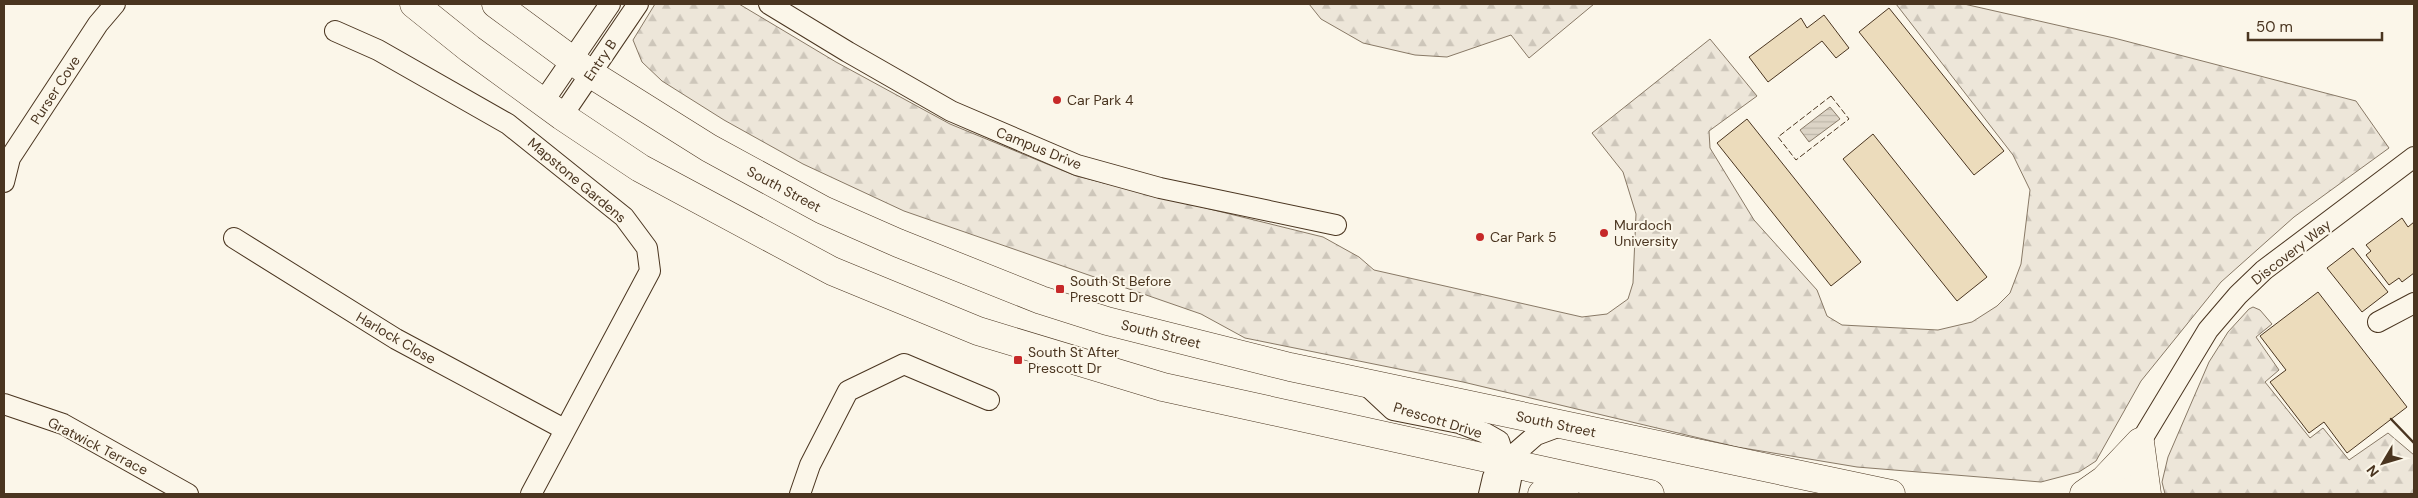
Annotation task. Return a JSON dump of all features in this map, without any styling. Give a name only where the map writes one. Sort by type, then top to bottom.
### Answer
[{"type":"highway","points":[[414,4],[470,49],[552,109],[640,168],[832,271],[978,332],[1163,387],[1650,494]]},
{"type":"highway","name":"South Street","points":[[496,4],[582,67],[709,148],[823,210],[972,274],[1041,300],[1107,321],[1364,383],[1891,494]]},
{"type":"highway","points":[[2084,494],[2104,480],[2140,442]]},
{"type":"highway","points":[[2140,442],[2147,494]]},
{"type":"highway","points":[[1542,494],[1549,491],[1564,494]]},
{"type":"street","name":"Purser Cove","points":[[4,182],[7,157],[98,24],[115,4]]},
{"type":"street","name":"Entry B","points":[[582,67],[610,4]]},
{"type":"street","name":"Entry B","points":[[552,109],[582,67],[638,4]]},
{"type":"street","name":"Campus Drive","points":[[769,4],[951,111],[1077,165],[1160,188],[1336,224]]},
{"type":"street","name":"Mapstone Gardens","points":[[335,31],[378,50],[508,124],[624,217],[647,248],[650,271],[531,494]]},
{"type":"street","name":"Discovery Way","points":[[2109,494],[2208,330],[2238,295],[2264,270],[2414,157]]},
{"type":"street","name":"Harlock Close","points":[[234,238],[396,339],[564,429]]},
{"type":"street","points":[[2378,322],[2412,308]]},
{"type":"street","points":[[800,494],[810,465],[848,391],[904,364],[989,400]]},
{"type":"street","name":"Prescott Drive","points":[[1364,383],[1393,410],[1460,423],[1499,441],[1511,479],[1495,493],[1468,453]]},
{"type":"street","name":"Gratwick Terrace","points":[[4,404],[63,424],[188,494]]},
{"type":"street","points":[[1506,461],[1536,435],[1563,425]]},
{"type":"street","name":"Discovery Way","points":[[2128,494],[2140,442]]},
{"type":"green space","points":[[655,4],[739,4],[836,62],[950,124],[1076,176],[1323,237],[1359,257],[1374,270],[1582,317],[1607,314],[1628,299],[1633,283],[1636,214],[1623,172],[1592,133],[1710,39],[1757,96],[1709,131],[1710,148],[1754,220],[1817,290],[1827,316],[1842,325],[1938,330],[1972,322],[1997,306],[2010,293],[2021,264],[2030,190],[2013,155],[1896,4],[1964,4],[2114,38],[2356,101],[2389,148],[2294,217],[2221,282],[2141,381],[2096,461],[2079,472],[2041,482],[1857,467],[1737,447],[1463,382],[1245,338],[1201,314],[904,211],[803,164],[724,120],[662,81],[642,62],[633,40]]},
{"type":"green space","points":[[1309,4],[1594,4],[1529,58],[1511,35],[1447,57],[1415,55],[1363,43],[1321,19]]},
{"type":"green space","points":[[2253,307],[2260,310],[2272,324],[2256,337],[2279,370],[2265,382],[2310,438],[2323,428],[2349,460],[2388,433],[2414,455],[2414,494],[2165,494],[2162,482],[2168,457],[2209,362],[2228,332]]},
{"type":"shaded area","points":[[1830,107],[1840,119],[1809,142],[1800,130]]},
{"type":"building","points":[[1889,8],[2004,151],[1974,175],[1859,32]]},
{"type":"building","points":[[1824,15],[1849,48],[1836,58],[1822,41],[1768,82],[1749,57],[1801,18],[1807,28]]},
{"type":"building","points":[[1747,119],[1861,262],[1831,286],[1717,143]]},
{"type":"building","points":[[1873,134],[1987,277],[1957,301],[1843,159]]},
{"type":"building","points":[[2402,218],[2408,227],[2414,222],[2414,273],[2402,282],[2399,278],[2389,285],[2366,255],[2371,251],[2366,245]]},
{"type":"building","points":[[2353,248],[2388,292],[2362,312],[2327,268]]},
{"type":"building","points":[[2318,292],[2407,407],[2347,453],[2324,422],[2309,433],[2270,382],[2286,370],[2260,336]]},
{"type":"fence","points":[[1831,96],[1849,119],[1796,160],[1778,137],[1831,96]]},
{"type":"wall","points":[[2391,419],[2414,443]]},
{"type":"place","name":"Car Park 4","points":[[1057,100]]},
{"type":"place","name":"Murdoch University","points":[[1604,233]]},
{"type":"place","name":"Car Park 5","points":[[1480,237]]},
{"type":"place","name":"South St Before Prescott Dr","points":[[1060,289]]},
{"type":"place","name":"South St After Prescott Dr","points":[[1018,360]]}]
